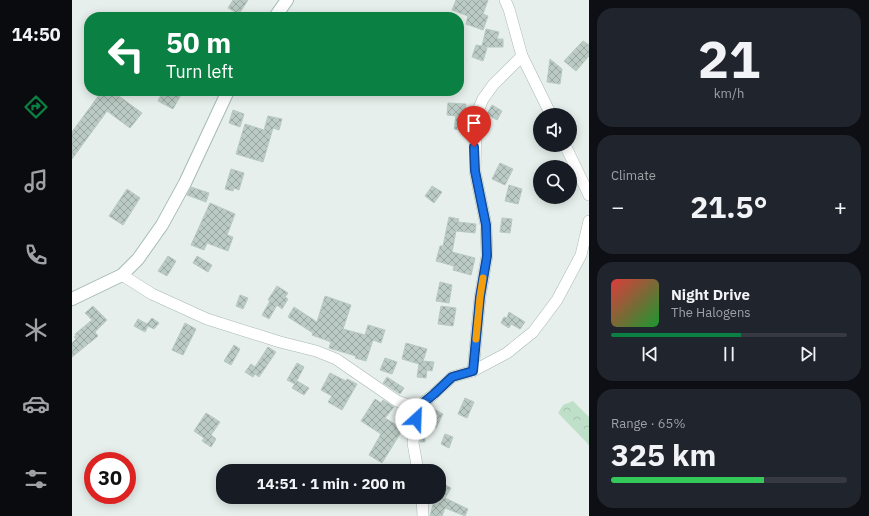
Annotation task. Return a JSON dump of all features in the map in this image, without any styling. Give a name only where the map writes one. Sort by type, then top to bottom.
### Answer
[{"type":"main road","points":[[279,12],[288,0]]},
{"type":"main road","points":[[72,299],[122,275],[138,259],[162,225],[185,183],[226,96]]},
{"type":"street","points":[[505,0],[509,9],[522,56],[548,108]]},
{"type":"street","points":[[473,371],[480,297],[487,256],[486,225],[475,171],[476,115],[483,99],[493,84],[522,56]]},
{"type":"street","points":[[568,152],[589,195]]},
{"type":"street","points":[[417,464],[413,442],[417,408],[452,377],[473,371],[507,353],[533,332],[557,300],[581,255],[589,221]]},
{"type":"street","points":[[122,275],[152,294],[207,319],[280,342],[316,351],[336,359],[397,402],[417,408]]},
{"type":"street","points":[[422,504],[423,516]]},
{"type":"green space","points":[[573,401],[589,417],[589,445],[558,413],[563,405]]},
{"type":"building","points":[[233,0],[248,0],[240,12],[235,12],[228,8]]},
{"type":"building","points":[[456,0],[488,0],[483,14],[488,16],[483,30],[466,24],[468,16],[464,14],[464,12],[452,10]]},
{"type":"building","points":[[486,29],[499,32],[497,39],[503,39],[503,47],[483,47],[487,48],[483,61],[472,57],[476,45],[482,46]]},
{"type":"building","points":[[583,41],[589,45],[589,56],[576,71],[564,61]]},
{"type":"building","points":[[550,59],[562,69],[560,84],[547,82]]},
{"type":"building","points":[[98,96],[119,96],[142,113],[130,128],[107,111],[72,159],[72,132]]},
{"type":"building","points":[[160,96],[180,96],[173,109],[158,101]]},
{"type":"building","points":[[448,103],[466,104],[464,122],[466,122],[465,131],[454,129],[456,116],[447,115]]},
{"type":"building","points":[[492,105],[502,111],[497,120],[487,114]]},
{"type":"building","points":[[233,110],[244,114],[240,127],[229,123]]},
{"type":"building","points":[[268,116],[282,119],[279,130],[273,128],[263,162],[236,154],[245,124],[264,130]]},
{"type":"building","points":[[500,163],[513,169],[505,185],[492,179]]},
{"type":"building","points":[[231,169],[244,173],[239,190],[234,188],[233,191],[225,189]]},
{"type":"building","points":[[509,185],[522,189],[518,204],[505,201]]},
{"type":"building","points":[[432,186],[442,192],[434,203],[425,196]]},
{"type":"building","points":[[191,187],[209,193],[206,202],[187,195]]},
{"type":"building","points":[[127,189],[140,198],[123,225],[109,216]]},
{"type":"building","points":[[210,203],[235,214],[227,235],[233,237],[228,251],[207,243],[204,250],[191,245]]},
{"type":"building","points":[[449,217],[459,219],[458,222],[476,224],[475,233],[456,231],[452,252],[475,258],[471,275],[453,270],[454,266],[436,261],[440,246],[443,246]]},
{"type":"building","points":[[502,218],[512,219],[510,233],[500,232]]},
{"type":"building","points":[[168,256],[176,261],[167,276],[158,271]]},
{"type":"building","points":[[197,256],[212,265],[208,272],[193,263]]},
{"type":"building","points":[[440,282],[452,285],[449,303],[436,301]]},
{"type":"building","points":[[277,286],[288,293],[285,297],[288,299],[282,309],[277,305],[269,319],[262,315],[270,301],[268,300]]},
{"type":"building","points":[[240,295],[248,298],[243,309],[236,306]]},
{"type":"building","points":[[325,296],[351,305],[343,329],[365,335],[368,325],[385,330],[381,343],[373,340],[366,361],[355,358],[356,356],[329,348],[331,342],[312,335],[313,333],[288,317],[294,307],[317,322]]},
{"type":"building","points":[[93,306],[107,320],[95,332],[98,336],[72,357],[72,343],[76,339],[74,337],[76,336],[75,334],[92,320],[85,313]]},
{"type":"building","points":[[441,306],[456,308],[453,326],[438,324]]},
{"type":"building","points":[[509,312],[525,322],[520,329],[511,324],[509,328],[501,323],[504,317],[507,318]]},
{"type":"building","points":[[152,318],[159,323],[154,329],[148,326],[145,332],[134,326],[138,319],[147,324]]},
{"type":"building","points":[[185,323],[196,329],[183,355],[172,350]]},
{"type":"building","points":[[406,343],[427,349],[423,361],[434,362],[432,371],[427,370],[426,378],[417,377],[419,364],[402,359]]},
{"type":"building","points":[[234,345],[240,349],[231,365],[224,361]]},
{"type":"building","points":[[268,347],[276,352],[259,377],[255,374],[253,377],[245,372],[251,364],[255,367]]},
{"type":"building","points":[[385,358],[397,362],[392,374],[380,370]]},
{"type":"building","points":[[297,363],[304,367],[295,384],[287,380]]},
{"type":"building","points":[[330,373],[346,381],[347,379],[357,384],[342,410],[328,402],[332,396],[321,390]]},
{"type":"building","points":[[387,377],[404,388],[400,394],[383,383]]},
{"type":"building","points":[[297,381],[309,388],[304,395],[292,388]]},
{"type":"building","points":[[465,398],[474,402],[467,418],[458,414]]},
{"type":"building","points":[[375,399],[381,403],[383,400],[394,407],[385,418],[403,429],[382,463],[369,455],[381,434],[361,421]]},
{"type":"building","points":[[434,409],[443,414],[436,428],[427,423]]},
{"type":"building","points":[[206,413],[220,422],[211,435],[216,439],[211,447],[202,441],[204,438],[194,431]]},
{"type":"building","points":[[422,429],[425,429],[425,442],[420,442]]},
{"type":"building","points":[[445,434],[453,437],[449,448],[441,444]]},
{"type":"building","points":[[446,485],[451,488],[446,496]]},
{"type":"building","points":[[446,498],[468,509],[465,516],[445,508],[442,516],[430,516],[433,504],[446,504]]},
{"type":"slow traffic","points":[[476,339],[483,278]]},
{"type":"route","points":[[416,419],[417,408],[452,377],[473,371],[480,297],[487,256],[486,225],[475,171],[474,147]]}]
